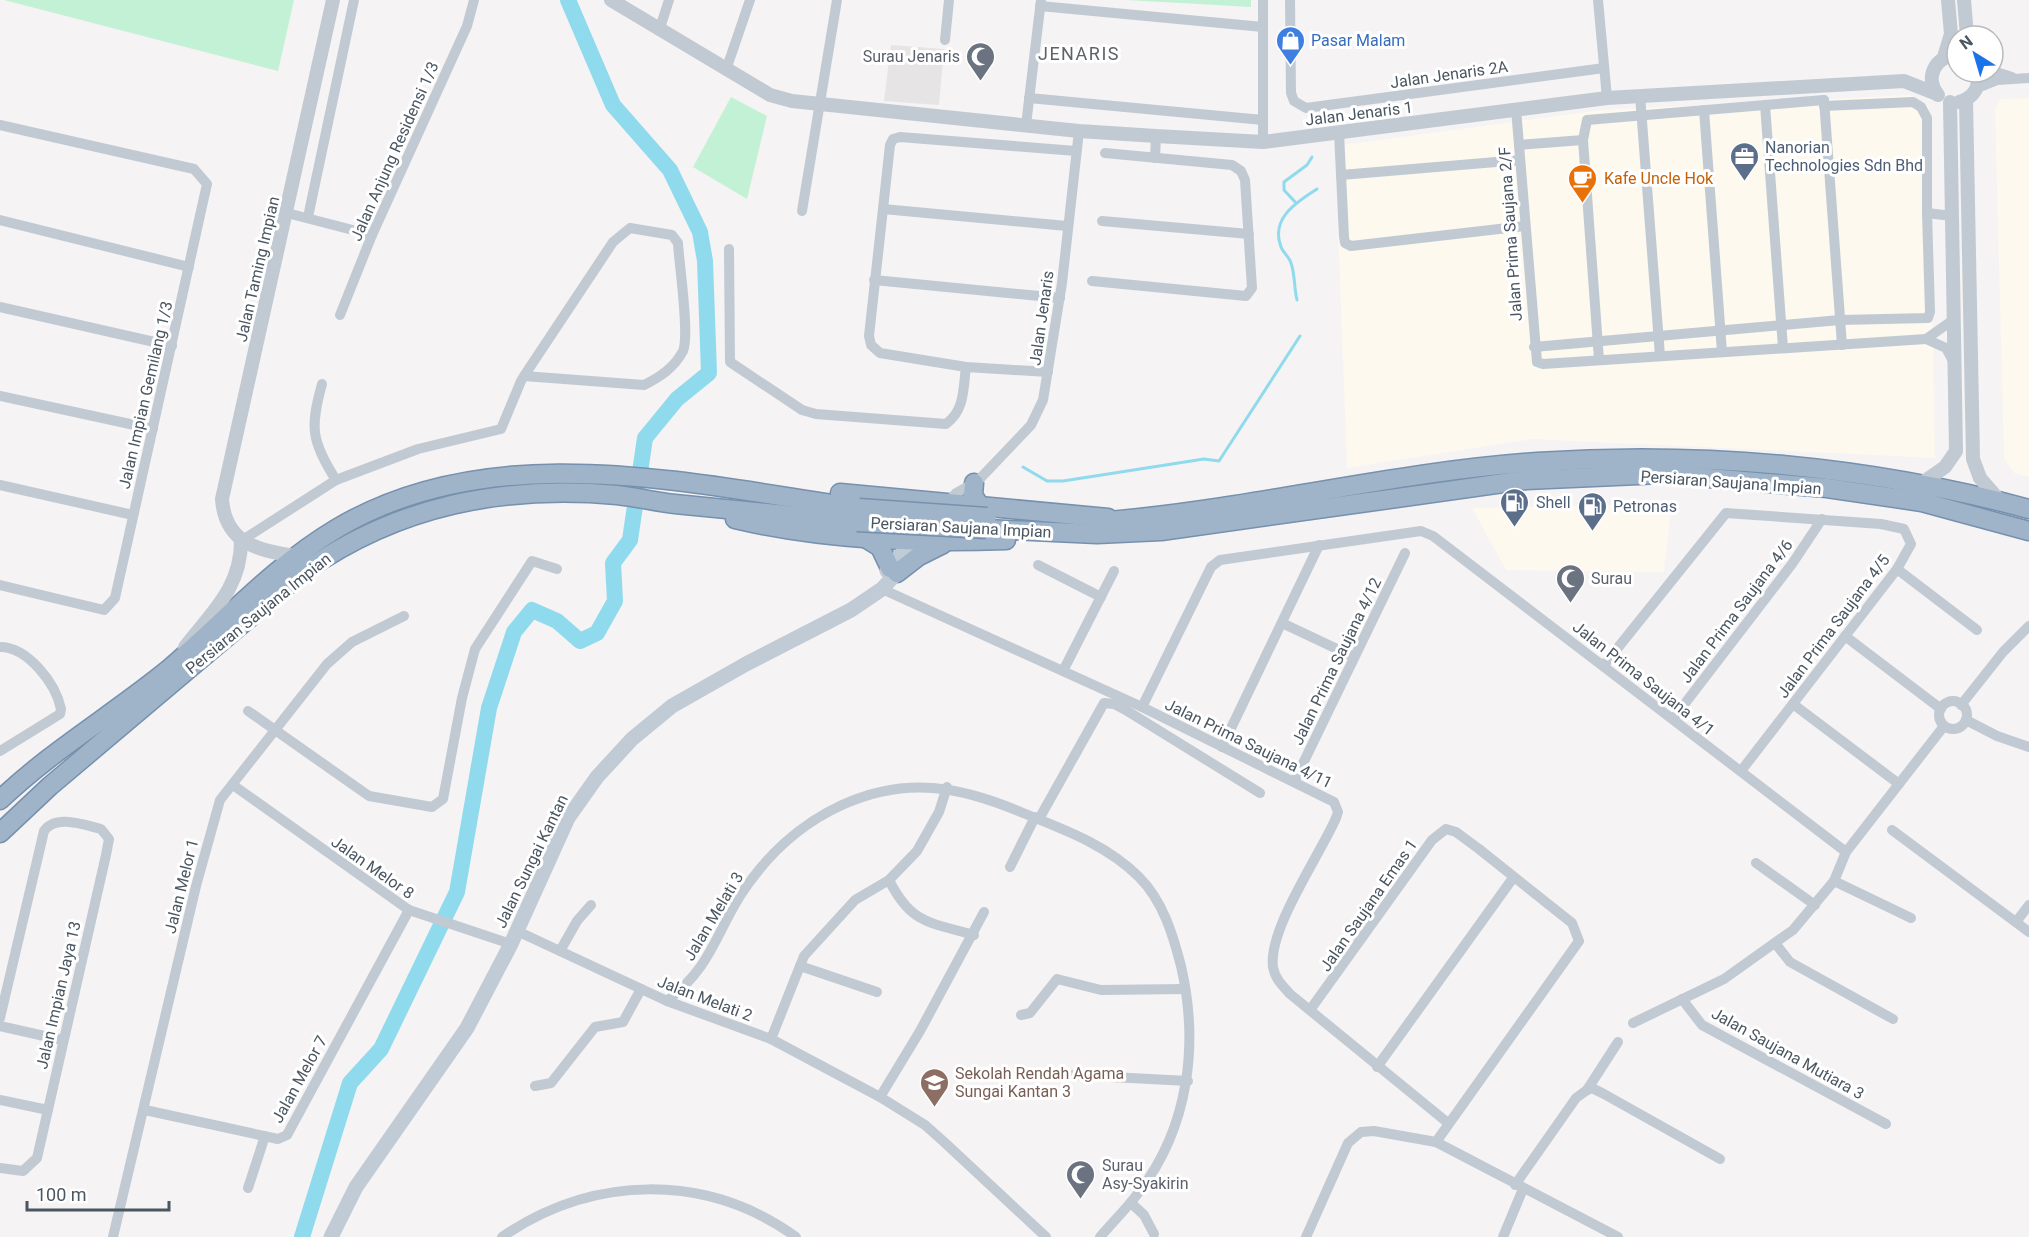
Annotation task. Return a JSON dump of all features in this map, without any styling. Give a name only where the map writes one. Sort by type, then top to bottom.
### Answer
[{"type":"highway","name":"Persiaran Saujana Impian","points":[[0,833],[31,802],[305,571],[338,548],[388,524],[461,502],[518,494],[618,495],[664,502],[858,515],[984,517],[1084,523],[1254,503],[1408,478],[1537,462],[1714,460],[1922,483],[2029,509]]},
{"type":"highway","name":"Persiaran Saujana Impian","points":[[1,799],[168,669],[296,556],[338,528],[383,507],[434,489],[502,475],[573,472],[656,475],[858,515]]},
{"type":"highway","name":"Persiaran Saujana Impian","points":[[984,517],[1097,534],[1197,528],[1526,480],[1661,474],[1827,489],[1922,502],[2029,531]]},
{"type":"highway","points":[[656,475],[953,504],[984,517]]},
{"type":"highway","points":[[974,483],[973,495],[984,517]]},
{"type":"highway","points":[[664,502],[769,527],[867,539],[947,542],[1076,538],[1097,534]]},
{"type":"highway","points":[[867,539],[884,551],[893,571],[947,542]]},
{"type":"highway","points":[[0,820],[31,802]]},
{"type":"main road","name":"Jalan Sungai Kantan","points":[[865,600],[953,504]]},
{"type":"main road","name":"Jalan Sungai Kantan","points":[[331,1237],[356,1187],[467,1028],[514,937],[568,818],[597,777],[632,739],[672,706],[746,664],[833,620],[882,589],[893,571]]},
{"type":"street","name":"Jalan Taming Impian","points":[[241,541],[223,511],[222,499],[333,0]]},
{"type":"street","points":[[308,217],[354,0]]},
{"type":"street","name":"Jalan Anjung Residensi 1/3","points":[[340,315],[372,235],[467,26],[474,0]]},
{"type":"street","points":[[611,0],[659,31],[770,94],[818,105]]},
{"type":"street","points":[[659,31],[669,0]]},
{"type":"street","points":[[726,70],[750,0]]},
{"type":"street","points":[[802,211],[837,0]]},
{"type":"street","points":[[945,40],[950,0]]},
{"type":"street","points":[[1263,0],[1263,142]]},
{"type":"street","name":"Jalan Jenaris 2A","points":[[1290,0],[1291,93],[1298,105],[1306,108],[1604,68]]},
{"type":"street","points":[[1598,0],[1607,98]]},
{"type":"street","points":[[1948,0],[1950,24]]},
{"type":"street","points":[[1964,0],[1966,24]]},
{"type":"street","points":[[1026,125],[1040,3],[1263,27]]},
{"type":"street","points":[[1904,81],[1945,59]]},
{"type":"street","points":[[1937,94],[1931,78],[1945,59]]},
{"type":"street","points":[[2005,75],[2015,78]]},
{"type":"street","points":[[1904,81],[1937,94],[1950,102],[1966,100],[1977,88],[1997,80],[2029,78]]},
{"type":"street","name":"Jalan Jenaris 1","points":[[818,105],[1078,131],[1263,142],[1607,98],[1904,81]]},
{"type":"street","points":[[1977,84],[1977,88]]},
{"type":"street","points":[[1822,85],[1842,345]]},
{"type":"street","points":[[1640,95],[1660,356]]},
{"type":"street","points":[[1029,98],[1263,120]]},
{"type":"street","points":[[1966,100],[1973,459],[1980,478],[2000,501]]},
{"type":"street","points":[[1599,360],[1598,341],[1583,140],[1587,120],[1765,105],[1913,102],[1921,107],[1927,118],[1926,213],[1930,312],[1928,318],[1840,320],[1598,341],[1534,352],[1536,362],[1543,364],[1926,339],[1946,348],[1954,363]]},
{"type":"street","points":[[1922,483],[1945,467],[1956,451],[1950,102]]},
{"type":"street","points":[[1765,105],[1783,348]]},
{"type":"street","name":"Jalan Prima Saujana 2/F","points":[[1516,109],[1534,352]]},
{"type":"street","points":[[1704,110],[1722,352]]},
{"type":"street","name":"Jalan Impian Gemilang 1/3","points":[[0,125],[194,169],[207,184],[115,598],[105,610],[0,585]]},
{"type":"street","name":"Jalan Jenaris","points":[[953,504],[1031,425],[1042,400],[1060,298],[1078,131]]},
{"type":"street","points":[[1339,133],[1345,243],[1351,246],[1525,226]]},
{"type":"street","points":[[1155,158],[1156,136]]},
{"type":"street","points":[[1048,372],[966,367],[880,353],[871,345],[869,336],[874,280],[890,145],[893,139],[900,137],[1076,151]]},
{"type":"street","points":[[1518,145],[1583,140]]},
{"type":"street","points":[[1092,281],[1246,296],[1252,288],[1245,180],[1240,171],[1233,165],[1105,153]]},
{"type":"street","points":[[1341,175],[1520,160]]},
{"type":"street","points":[[883,209],[1067,226]]},
{"type":"street","points":[[287,213],[372,235]]},
{"type":"street","points":[[1926,213],[1952,216]]},
{"type":"street","points":[[0,220],[189,267]]},
{"type":"street","points":[[1102,220],[1249,234]]},
{"type":"street","points":[[241,541],[336,480],[418,449],[498,431],[503,425],[524,376],[614,242],[630,228],[672,235],[678,243],[686,343],[672,366],[662,376],[644,385],[524,376]]},
{"type":"street","points":[[729,249],[730,362],[802,410],[816,414],[946,424],[956,417],[961,408],[966,367]]},
{"type":"street","points":[[874,280],[1060,298]]},
{"type":"street","points":[[0,307],[172,346]]},
{"type":"street","points":[[1926,339],[1953,320]]},
{"type":"street","points":[[322,384],[313,416],[313,431],[324,461],[336,480]]},
{"type":"street","points":[[0,396],[153,429]]},
{"type":"street","points":[[0,486],[133,515]]},
{"type":"street","name":"Jalan Prima Saujana 4/5","points":[[1604,665],[1720,517],[1732,512],[1891,525],[1904,529],[1911,544],[1897,569],[1741,771]]},
{"type":"street","name":"Jalan Prima Saujana 4/6","points":[[1673,719],[1792,564],[1822,519]]},
{"type":"street","name":"Jalan Prima Saujana 4/1","points":[[1142,707],[1211,567],[1223,559],[1406,531],[1426,533],[1604,665],[1846,852]]},
{"type":"street","points":[[241,541],[296,556]]},
{"type":"street","points":[[168,669],[235,582],[241,561],[241,541]]},
{"type":"street","points":[[1222,747],[1319,545]]},
{"type":"street","name":"Jalan Prima Saujana 4/12","points":[[1294,782],[1405,553]]},
{"type":"street","points":[[248,711],[369,796],[432,807],[443,800],[462,698],[475,649],[532,561],[557,568]]},
{"type":"street","points":[[1038,565],[1101,597]]},
{"type":"street","points":[[1897,569],[1977,630]]},
{"type":"street","points":[[1063,671],[1114,571]]},
{"type":"street","name":"Jalan Prima Saujana 4/11","points":[[882,589],[1142,707],[1334,802],[1338,812],[1283,922],[1274,946],[1276,976],[1290,994],[1448,1123]]},
{"type":"street","name":"Jalan Melor 1","points":[[113,1237],[145,1110],[196,886],[218,805],[327,664],[352,642],[404,616]]},
{"type":"street","points":[[1282,623],[1354,657]]},
{"type":"street","points":[[1961,705],[2003,652],[2029,626]]},
{"type":"street","points":[[1845,636],[1941,709]]},
{"type":"street","points":[[0,647],[8,647],[24,655],[41,670],[61,705],[60,714],[0,751]]},
{"type":"street","points":[[1949,702],[1961,705],[1966,713],[1966,720],[1956,729],[1944,726],[1940,719],[1941,709],[1949,702]]},
{"type":"street","points":[[1010,867],[1104,703],[1114,704],[1124,709],[1260,793]]},
{"type":"street","points":[[1793,704],[1899,784]]},
{"type":"street","points":[[1966,720],[1996,736],[2029,747]]},
{"type":"street","points":[[1633,1023],[1724,979],[1793,930],[1834,880],[1846,852],[1944,726]]},
{"type":"street","name":"Jalan Melor 8","points":[[233,785],[409,910],[433,921],[514,937]]},
{"type":"street","points":[[771,1039],[804,956],[855,900],[889,880],[917,851],[939,812],[947,787]]},
{"type":"street","name":"Jalan Melati 3","points":[[668,1001],[686,986],[703,966],[749,883],[787,839],[818,816],[868,794],[888,789],[947,787],[995,801],[1100,845],[1140,878],[1166,915],[1176,944],[1185,989],[1190,1035],[1188,1081],[1170,1140],[1131,1203],[1100,1237]]},
{"type":"street","name":"Jalan Impian Jaya 13","points":[[0,1018],[44,831],[49,824],[57,821],[101,829],[109,839],[106,855],[62,1040],[37,1158],[28,1168],[18,1171],[0,1168]]},
{"type":"street","name":"Jalan Saujana Emas 1","points":[[1310,1010],[1432,840],[1446,829],[1456,832],[1513,878]]},
{"type":"street","points":[[1892,830],[2029,932]]},
{"type":"street","points":[[1756,864],[1815,905]]},
{"type":"street","points":[[1377,1067],[1513,878],[1572,923],[1579,940],[1455,1112],[1436,1143]]},
{"type":"street","points":[[889,880],[901,903],[914,915],[974,935]]},
{"type":"street","points":[[1834,880],[1911,918]]},
{"type":"street","points":[[560,951],[577,921],[591,905]]},
{"type":"street","points":[[2016,922],[2029,905]]},
{"type":"street","name":"Jalan Melor 7","points":[[145,1110],[278,1139],[287,1135],[409,910]]},
{"type":"street","points":[[880,1097],[974,935],[984,912]]},
{"type":"street","name":"Jalan Melati 2","points":[[514,937],[560,951],[668,1001],[771,1039],[880,1097],[925,1125],[1046,1237]]},
{"type":"street","points":[[1775,943],[1790,962],[1893,1019]]},
{"type":"street","points":[[800,966],[877,992]]},
{"type":"street","points":[[1021,1015],[1030,1013],[1057,979],[1101,990],[1185,989]]},
{"type":"street","points":[[535,1086],[551,1083],[595,1027],[614,1025],[624,1020],[641,988]]},
{"type":"street","name":"Jalan Saujana Mutiara 3","points":[[1682,999],[1702,1025],[1886,1124]]},
{"type":"street","points":[[0,1026],[62,1040]]},
{"type":"street","points":[[1587,1090],[1618,1042]]},
{"type":"street","points":[[1073,1075],[1188,1081]]},
{"type":"street","points":[[1503,1237],[1519,1187],[1576,1098],[1592,1088],[1720,1159]]},
{"type":"street","points":[[0,1100],[48,1110]]},
{"type":"street","points":[[1306,1237],[1352,1137],[1361,1132],[1374,1131],[1407,1135],[1436,1143],[1618,1237]]},
{"type":"street","points":[[248,1188],[265,1136]]},
{"type":"street","points":[[502,1237],[552,1207],[597,1194],[636,1188],[681,1192],[715,1199],[754,1211],[796,1237]]},
{"type":"street","points":[[1131,1203],[1144,1215],[1154,1234]]},
{"type":"shaded area","points":[[891,45],[944,49],[939,105],[884,101]]},
{"type":"shaded area","points":[[1910,95],[1929,107],[1935,458],[1533,439],[1347,468],[1335,146],[1601,110]]},
{"type":"shaded area","points":[[2029,98],[2029,477],[2014,473],[2004,458],[1995,110],[2000,99]]},
{"type":"shaded area","points":[[1672,504],[1664,572],[1506,570],[1472,508]]},
{"type":"green space","points":[[4,0],[294,0],[278,71]]},
{"type":"green space","points":[[1127,0],[1251,0],[1251,7]]},
{"type":"green space","points":[[731,97],[767,116],[747,199],[693,167]]},
{"type":"waterway","points":[[302,1237],[350,1083],[381,1049],[457,892],[489,708],[514,632],[532,610],[557,621],[580,641],[597,633],[615,601],[613,563],[630,540],[645,438],[677,399],[709,373],[705,261],[700,232],[670,170],[613,105],[568,0]]},
{"type":"waterway","points":[[1296,203],[1284,190],[1284,182],[1307,165],[1312,157]]},
{"type":"waterway","points":[[1297,300],[1292,267],[1281,247],[1279,228],[1287,212],[1317,189]]},
{"type":"waterway","points":[[1023,467],[1047,481],[1063,481],[1204,459],[1219,461],[1300,336]]},
{"type":"place","name":"Pasar Malam","points":[[1290,66]]},
{"type":"place","name":"Surau Jenaris","points":[[981,82]]},
{"type":"place","name":"Nanorian Technologies Sdn Bhd","points":[[1744,182]]},
{"type":"place","name":"Kafe Uncle Hok","points":[[1583,204]]},
{"type":"place","name":"Shell","points":[[1515,528]]},
{"type":"place","name":"Petronas","points":[[1592,532]]},
{"type":"place","name":"Surau","points":[[1570,604]]},
{"type":"place","name":"Sekolah Rendah Agama Sungai Kantan 3","points":[[934,1108]]},
{"type":"place","name":"Surau Asy-Syakirin","points":[[1081,1200]]},
{"type":"district","name":"JENARIS","points":[[1079,54]]}]
